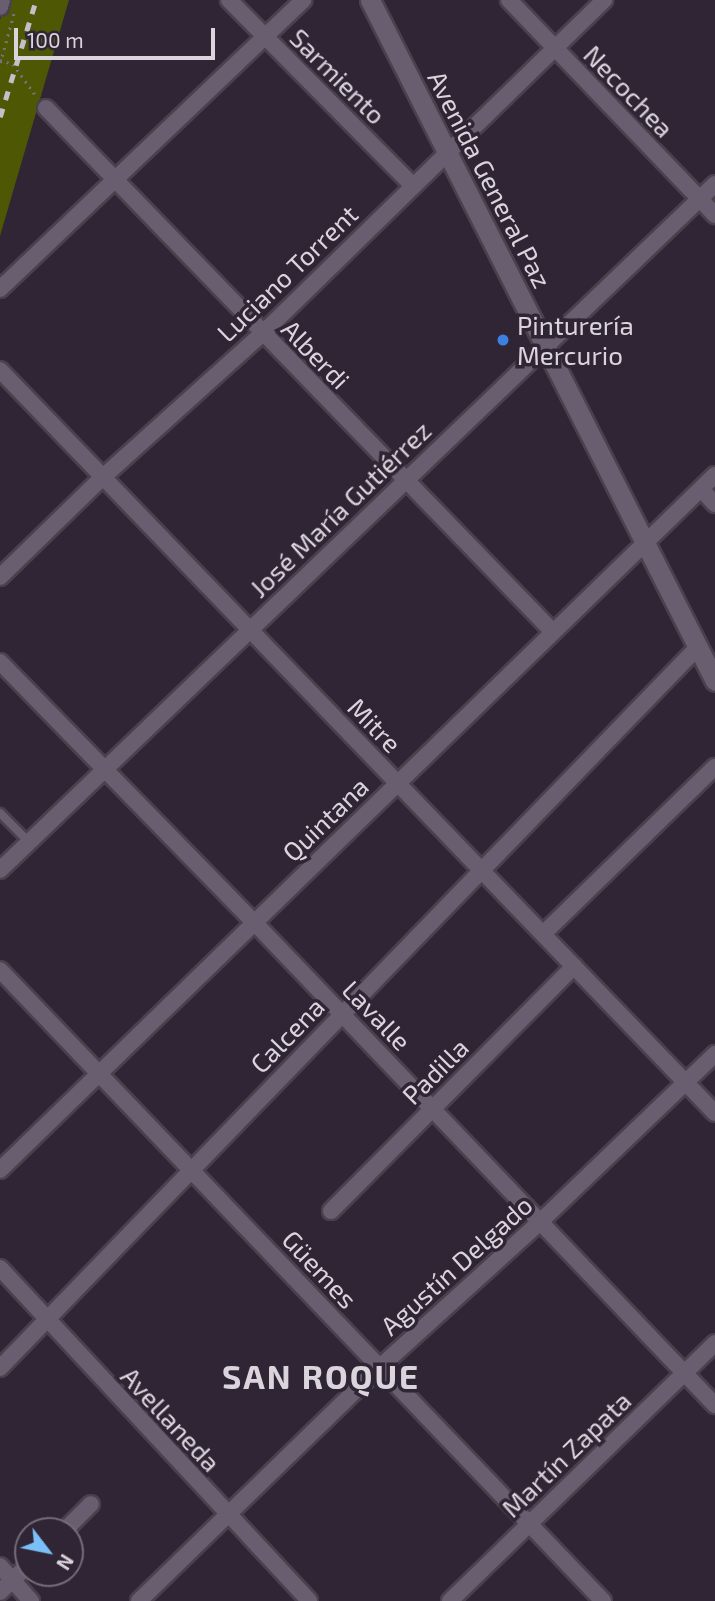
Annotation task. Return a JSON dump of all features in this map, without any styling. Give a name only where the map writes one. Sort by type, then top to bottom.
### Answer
[{"type":"main road","name":"Avenida General Paz","points":[[370,0],[715,681]]},
{"type":"street","points":[[2,0],[7,10]]},
{"type":"street","name":"Sarmiento","points":[[229,0],[412,185]]},
{"type":"street","points":[[0,289],[304,0]]},
{"type":"street","name":"Necochea","points":[[509,0],[715,215]]},
{"type":"street","name":"Luciano Torrent","points":[[0,577],[103,477],[263,333],[604,0]]},
{"type":"street","name":"Alberdi","points":[[46,107],[553,632]]},
{"type":"street","name":"José María Gutiérrez","points":[[0,870],[715,184]]},
{"type":"street","name":"Mitre","points":[[0,370],[715,1113]]},
{"type":"street","name":"Quintana","points":[[0,1170],[715,475]]},
{"type":"street","points":[[701,489],[715,504]]},
{"type":"street","name":"Calcena","points":[[0,1368],[480,869],[698,647]]},
{"type":"street","name":"Lavalle","points":[[0,662],[254,922],[715,1405]]},
{"type":"street","points":[[543,934],[715,767]]},
{"type":"street","name":"Padilla","points":[[331,1211],[574,966]]},
{"type":"street","name":"Güemes","points":[[0,970],[193,1168],[379,1368],[603,1601]]},
{"type":"street","name":"Agustín Delgado","points":[[139,1601],[379,1368],[540,1222],[715,1054]]},
{"type":"street","name":"Avellaneda","points":[[0,1268],[227,1516],[309,1601]]},
{"type":"street","name":"Martín Zapata","points":[[450,1601],[715,1343]]},
{"type":"street","points":[[78,1517],[91,1504]]},
{"type":"street","points":[[0,1566],[31,1601]]},
{"type":"street","points":[[0,1592],[13,1580]]},
{"type":"lane","points":[[0,813],[29,842]]},
{"type":"path","points":[[7,10],[0,61],[13,64],[46,107]]},
{"type":"green space","points":[[6,0],[69,0],[0,236],[0,20]]},
{"type":"railway","points":[[0,117],[36,0]]},
{"type":"place","name":"Pinturería Mercurio","points":[[503,340]]},
{"type":"district","name":"SAN ROQUE","points":[[321,1377]]}]
